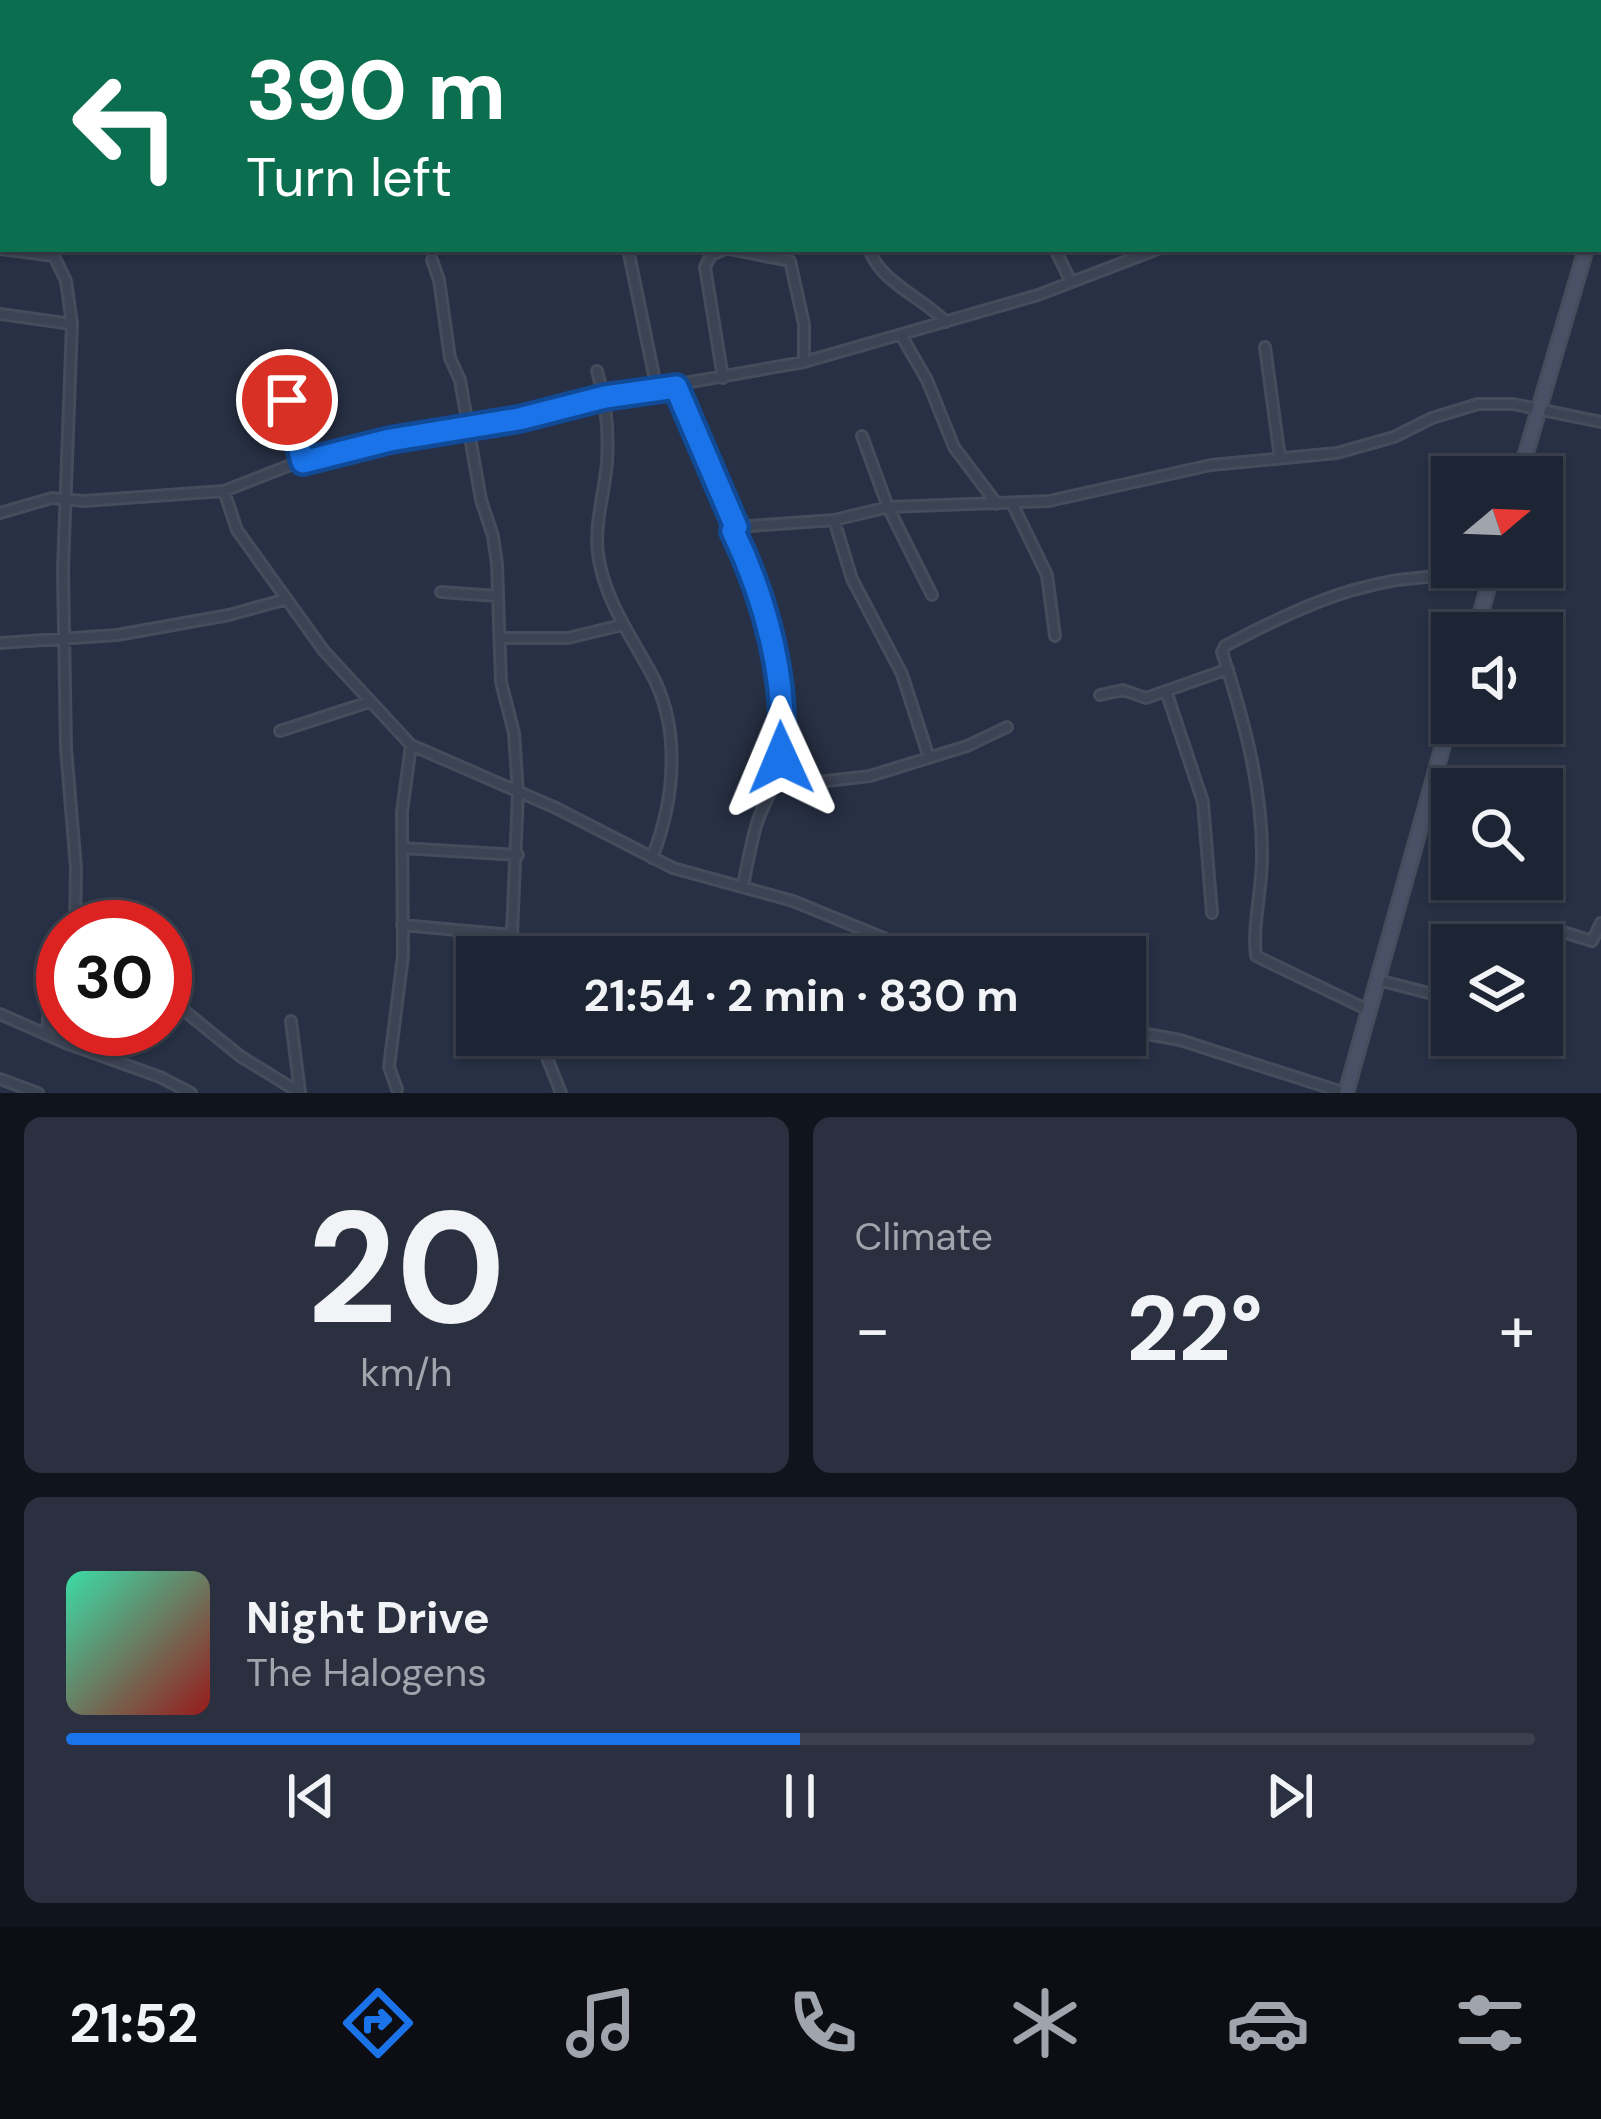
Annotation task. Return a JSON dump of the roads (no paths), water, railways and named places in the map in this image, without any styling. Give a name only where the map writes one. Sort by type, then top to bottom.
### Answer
[{"type":"main road","points":[[1525,456],[1585,252]]},
{"type":"main road","points":[[1346,1093],[1443,744]]},
{"type":"street","points":[[23,252],[53,256],[66,280],[73,324],[63,500],[67,748],[75,900]]},
{"type":"street","points":[[629,252],[657,390]]},
{"type":"street","points":[[719,252],[711,255],[705,267],[723,377]]},
{"type":"street","points":[[743,252],[790,261],[804,324],[804,362]]},
{"type":"street","points":[[870,252],[880,271],[946,322]]},
{"type":"street","points":[[1056,252],[1071,282]]},
{"type":"street","points":[[0,513],[40,500],[224,491],[303,462],[390,440],[804,362],[946,322],[1150,252]]},
{"type":"street","points":[[402,925],[513,935],[518,855],[518,793],[510,711],[501,682],[493,536],[481,500],[432,260]]},
{"type":"street","points":[[0,314],[73,324]]},
{"type":"street","points":[[901,335],[927,380],[954,447],[997,504]]},
{"type":"street","points":[[1264,347],[1280,459]]},
{"type":"street","points":[[597,370],[605,397],[607,457],[598,554],[622,625],[661,691],[672,731],[669,790],[652,858]]},
{"type":"street","points":[[275,372],[293,416],[303,462]]},
{"type":"street","points":[[676,387],[736,527]]},
{"type":"street","points":[[736,527],[834,520],[889,507],[1078,496],[1211,465],[1370,445],[1463,406],[1494,402],[1601,422]]},
{"type":"street","points":[[862,436],[889,507],[932,595]]},
{"type":"street","points":[[224,491],[237,530],[323,651],[411,745],[556,808],[652,858],[793,901],[879,936]]},
{"type":"street","points":[[1012,503],[1047,575],[1055,636]]},
{"type":"street","points":[[834,520],[852,579],[902,674],[928,758]]},
{"type":"street","points":[[736,527],[733,531],[764,605],[782,740],[775,783],[755,828],[743,886]]},
{"type":"street","points":[[1368,1010],[1256,956],[1262,887],[1259,807],[1248,736],[1222,652],[1292,610],[1347,589],[1431,575]]},
{"type":"street","points":[[441,592],[496,596]]},
{"type":"street","points":[[0,643],[117,635],[229,615],[287,598]]},
{"type":"street","points":[[499,638],[568,638],[622,625]]},
{"type":"street","points":[[1100,695],[1123,690],[1146,698],[1228,669]]},
{"type":"street","points":[[1166,691],[1198,779],[1212,913]]},
{"type":"street","points":[[280,731],[369,702]]},
{"type":"street","points":[[775,783],[848,780],[928,758],[1007,727]]},
{"type":"street","points":[[397,1089],[389,1066],[398,1015],[402,848],[411,745]]},
{"type":"street","points":[[402,848],[518,855]]},
{"type":"street","points":[[1563,932],[1592,940],[1601,923]]},
{"type":"street","points":[[1376,980],[1431,994]]},
{"type":"street","points":[[0,1014],[36,1028]]},
{"type":"street","points":[[192,1017],[240,1055],[300,1093]]},
{"type":"street","points":[[291,1021],[300,1093]]},
{"type":"street","points":[[1146,1034],[1180,1040],[1346,1093]]},
{"type":"street","points":[[103,1056],[191,1093]]},
{"type":"street","points":[[546,1056],[561,1093]]},
{"type":"street","points":[[0,1078],[38,1093]]}]
